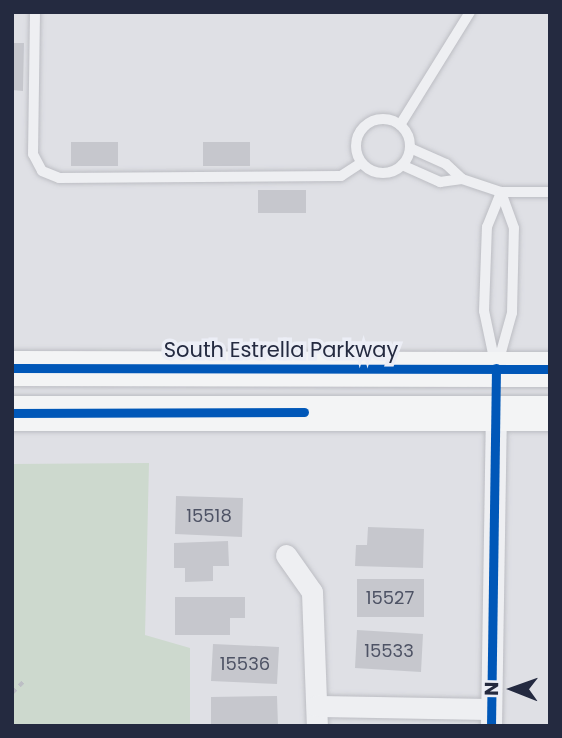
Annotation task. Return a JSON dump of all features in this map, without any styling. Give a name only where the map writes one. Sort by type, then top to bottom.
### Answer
[{"type":"main road","name":"South Estrella Parkway","points":[[12,368],[550,369]]},
{"type":"main road","points":[[496,368],[496,411]]},
{"type":"main road","points":[[12,413],[550,412]]},
{"type":"street","points":[[286,555],[312,592],[317,716],[491,717],[496,411]]},
{"type":"lane","points":[[35,12],[33,154],[41,171],[59,178],[315,177],[341,176],[361,163]]},
{"type":"lane","points":[[400,125],[470,12]]},
{"type":"lane","points":[[461,179],[446,164],[410,148],[400,125],[384,119],[362,130],[356,145],[361,163],[377,173],[402,165],[440,182],[461,179],[501,192],[550,192]]},
{"type":"lane","points":[[402,165],[410,148]]},
{"type":"lane","points":[[496,368],[484,311],[487,227],[501,192]]},
{"type":"lane","points":[[496,368],[512,313],[514,252],[514,228],[501,192]]},
{"type":"path","points":[[12,693],[23,682]]},
{"type":"shaded area","points":[[149,463],[145,635],[190,648],[190,726],[12,726],[12,464]]},
{"type":"building","points":[[12,43],[24,43],[23,91],[12,90]]},
{"type":"building","points":[[71,142],[118,142],[118,166],[71,166]]},
{"type":"building","points":[[203,142],[250,142],[250,166],[203,166]]},
{"type":"building","points":[[258,190],[306,190],[306,213],[258,213]]},
{"type":"building","points":[[176,496],[243,498],[242,537],[175,534]]},
{"type":"building","points":[[368,527],[424,529],[423,568],[355,566],[356,545],[367,545]]},
{"type":"building","points":[[228,541],[229,566],[213,566],[213,581],[185,582],[185,568],[174,568],[174,543]]},
{"type":"building","points":[[357,579],[424,579],[424,617],[357,617]]},
{"type":"building","points":[[175,597],[245,597],[245,618],[230,618],[230,635],[175,635]]},
{"type":"building","points":[[357,630],[423,634],[421,672],[355,668]]},
{"type":"building","points":[[213,644],[279,647],[277,684],[211,681]]},
{"type":"building","points":[[277,696],[278,726],[211,726],[211,697]]},
{"type":"cycle path","points":[[12,368],[550,369]]},
{"type":"cycle path","points":[[491,726],[496,368]]},
{"type":"cycle path","points":[[12,413],[304,412]]}]
